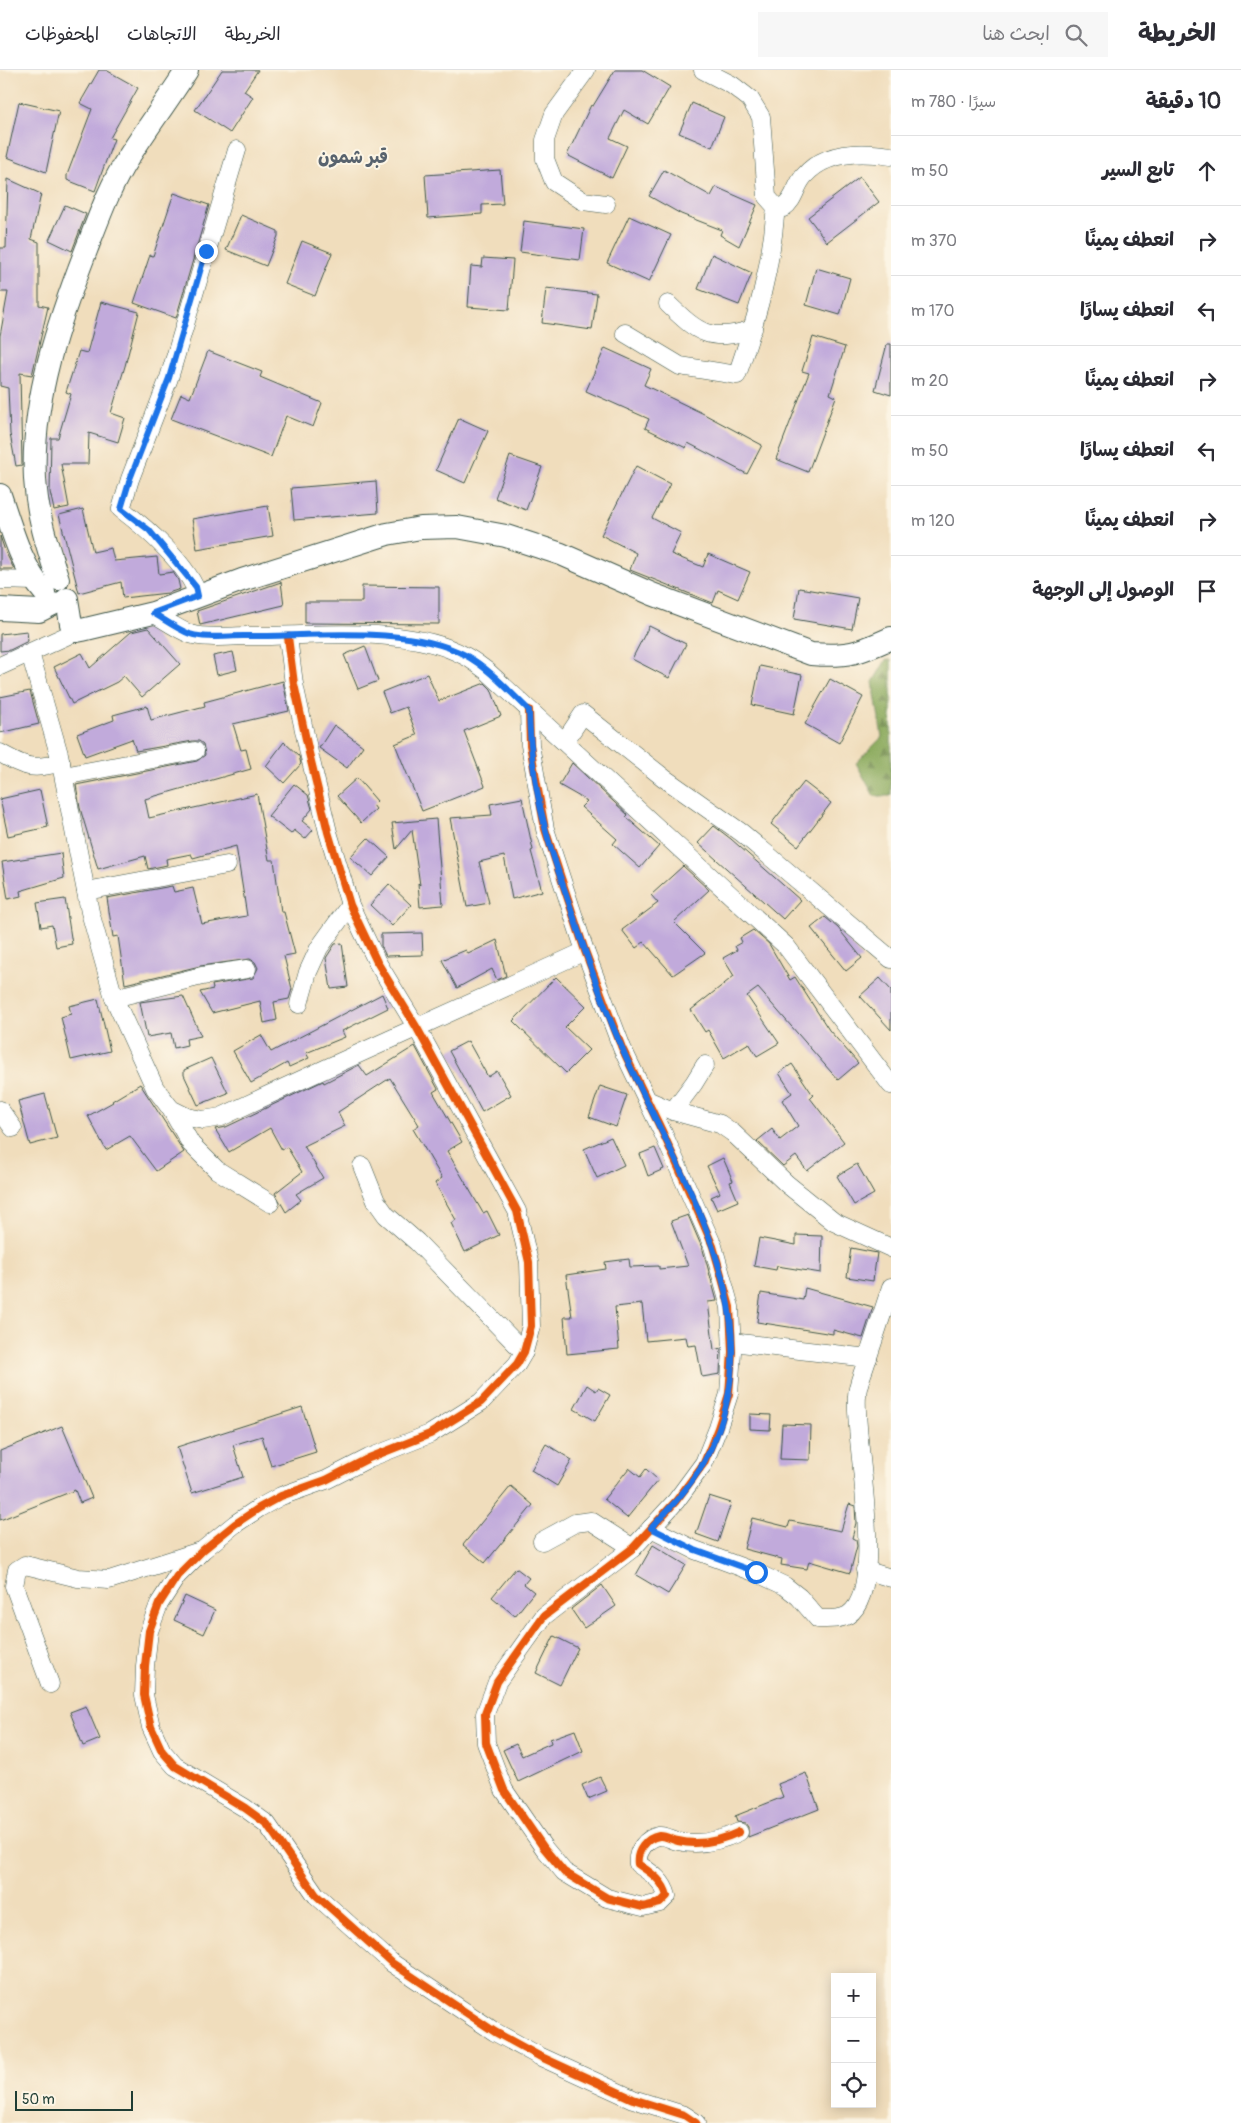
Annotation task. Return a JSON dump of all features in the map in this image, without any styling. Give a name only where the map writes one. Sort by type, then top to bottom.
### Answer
[{"type":"main road","points":[[0,609],[39,610],[51,591],[35,479],[36,430],[50,356],[75,280],[104,204],[127,159],[187,70]]},
{"type":"main road","points":[[0,495],[27,567],[51,591],[77,631],[153,613],[242,580],[387,534],[421,528],[457,526],[506,536],[561,554],[652,594],[811,654],[838,656],[861,652],[891,638]]},
{"type":"street","points":[[586,70],[554,114],[545,140],[545,159],[554,182],[583,201],[606,204]]},
{"type":"street","points":[[703,70],[732,85],[750,99],[761,117],[767,197],[776,207],[783,208],[789,204],[803,176],[823,160],[843,154],[891,156]]},
{"type":"street","points":[[198,596],[196,587],[149,530],[121,509],[130,479],[169,378],[237,150]]},
{"type":"street","points":[[625,333],[680,366],[737,375],[753,329],[768,270],[776,207]]},
{"type":"street","points":[[668,304],[690,326],[715,337],[738,334],[753,329]]},
{"type":"street","points":[[0,580],[51,591]]},
{"type":"street","points":[[153,613],[177,627],[197,635],[288,637],[347,634],[394,636],[434,644],[464,655],[487,671],[565,741],[786,946],[891,1085]]},
{"type":"street","points":[[0,666],[77,631]]},
{"type":"street","points":[[288,637],[294,684],[309,754],[328,832],[350,906],[377,962],[417,1028],[517,1211],[529,1262],[531,1326],[524,1352],[517,1364],[481,1402],[458,1419],[430,1434],[369,1458],[326,1480],[281,1496],[235,1524],[203,1550],[177,1576],[159,1604],[149,1631],[144,1695],[151,1727],[162,1751],[175,1766],[245,1808],[267,1824],[316,1895],[392,1963],[495,2032],[539,2056],[633,2099],[684,2115],[696,2123]]},
{"type":"street","points":[[30,653],[62,769],[86,891],[114,998],[155,1088],[171,1109],[191,1144],[217,1170],[270,1203]]},
{"type":"street","points":[[529,710],[530,745],[545,828],[585,951],[622,1048],[713,1246],[730,1307],[732,1342],[729,1394],[704,1463],[676,1501],[633,1548],[544,1616],[497,1682],[485,1714],[486,1743],[504,1790],[544,1848],[564,1872],[607,1898],[643,1907],[660,1904],[667,1896],[655,1875],[638,1864],[636,1857],[649,1840],[660,1836],[679,1842],[706,1843],[725,1839],[739,1832]]},
{"type":"street","points":[[565,741],[584,714],[664,778],[742,833],[891,959]]},
{"type":"street","points":[[0,752],[31,768],[62,769],[195,751]]},
{"type":"street","points":[[86,891],[226,865]]},
{"type":"street","points":[[299,1004],[319,948],[350,906]]},
{"type":"street","points":[[171,1109],[187,1117],[203,1120],[222,1118],[336,1063],[585,951]]},
{"type":"street","points":[[114,998],[202,976],[247,969]]},
{"type":"street","points":[[673,1111],[705,1065]]},
{"type":"street","points":[[647,1100],[673,1111],[720,1124],[733,1133],[787,1184],[834,1222],[891,1248]]},
{"type":"street","points":[[0,1110],[13,1128]]},
{"type":"street","points":[[362,1166],[376,1201],[386,1215],[427,1252],[524,1352]]},
{"type":"street","points":[[651,1528],[695,1550],[756,1572],[785,1586],[799,1597],[818,1619],[834,1619],[848,1615],[856,1606],[862,1592],[865,1570],[866,1494],[856,1415],[857,1393],[891,1287]]},
{"type":"street","points":[[732,1342],[868,1358]]},
{"type":"street","points":[[542,1541],[575,1523],[591,1522],[633,1548]]},
{"type":"street","points":[[50,1684],[14,1586],[17,1570],[25,1566],[78,1578],[109,1580],[203,1550]]},
{"type":"street","points":[[865,1570],[891,1578]]},
{"type":"green space","points":[[886,660],[891,660],[891,796],[874,796],[856,763],[882,737],[873,682]]},
{"type":"building","points":[[99,70],[106,70],[138,88],[110,138],[114,139],[95,191],[67,180],[67,175],[92,109],[80,103]]},
{"type":"building","points":[[222,70],[258,70],[244,91],[253,97],[230,133],[195,110]]},
{"type":"building","points":[[615,70],[642,70],[670,87],[648,124],[624,110],[610,138],[627,146],[612,178],[567,155],[591,105],[593,106]]},
{"type":"building","points":[[19,102],[59,111],[46,172],[7,157]]},
{"type":"building","points":[[692,103],[724,117],[712,147],[679,133]]},
{"type":"building","points":[[500,170],[503,204],[482,205],[482,214],[428,218],[425,175]]},
{"type":"building","points":[[664,170],[711,196],[716,187],[757,205],[739,246],[720,235],[722,230],[681,214],[649,196]]},
{"type":"building","points":[[860,177],[879,202],[827,242],[808,217]]},
{"type":"building","points":[[8,179],[41,194],[31,239],[39,242],[39,305],[48,307],[32,375],[20,373],[22,465],[16,466],[10,434],[8,388],[0,386],[0,336],[8,292],[0,292],[0,248],[6,248]]},
{"type":"building","points":[[174,193],[209,205],[176,318],[134,303],[150,255],[153,256]]},
{"type":"building","points":[[65,205],[86,214],[72,251],[49,240]]},
{"type":"building","points":[[241,215],[278,231],[278,236],[266,266],[226,250]]},
{"type":"building","points":[[629,216],[671,235],[649,282],[607,263]]},
{"type":"building","points":[[524,221],[584,229],[580,260],[520,252]]},
{"type":"building","points":[[302,241],[332,253],[315,296],[285,284]]},
{"type":"building","points":[[712,254],[752,273],[739,305],[698,289]]},
{"type":"building","points":[[483,258],[513,260],[509,310],[468,307],[471,266],[482,267]]},
{"type":"building","points":[[816,268],[850,278],[840,315],[806,305]]},
{"type":"building","points":[[546,288],[597,294],[592,330],[542,323]]},
{"type":"building","points":[[101,302],[139,312],[111,413],[125,418],[118,442],[89,433],[88,464],[61,464],[69,507],[54,510],[50,492],[51,438],[58,438],[71,394],[66,392],[79,351],[87,353]]},
{"type":"building","points":[[813,337],[845,347],[830,394],[836,397],[808,472],[776,459],[809,373],[802,371]]},
{"type":"building","points":[[887,344],[891,344],[891,395],[875,390]]},
{"type":"building","points":[[605,348],[651,369],[644,385],[762,445],[747,474],[688,443],[686,448],[645,428],[649,419],[586,391]]},
{"type":"building","points":[[208,351],[262,372],[260,377],[322,403],[313,427],[286,416],[271,457],[171,419],[181,394],[190,398]]},
{"type":"building","points":[[459,418],[488,431],[465,483],[436,470]]},
{"type":"building","points":[[510,456],[542,467],[526,510],[495,498]]},
{"type":"building","points":[[636,466],[670,484],[652,518],[681,533],[671,554],[703,567],[708,554],[750,572],[738,599],[718,590],[713,603],[630,570],[636,553],[601,535]]},
{"type":"building","points":[[376,481],[378,513],[294,520],[291,488]]},
{"type":"building","points":[[268,506],[273,536],[197,549],[192,519]]},
{"type":"building","points":[[83,509],[93,552],[111,548],[114,561],[157,557],[159,574],[173,572],[178,580],[180,589],[168,593],[123,598],[121,582],[79,593],[59,515]]},
{"type":"building","points":[[0,536],[5,551],[14,569],[0,569]]},
{"type":"building","points":[[281,582],[284,605],[200,625],[197,611]]},
{"type":"building","points":[[362,586],[439,587],[439,624],[305,623],[305,602],[362,602]]},
{"type":"building","points":[[799,588],[858,598],[852,629],[794,619]]},
{"type":"building","points":[[649,626],[686,644],[669,678],[632,659]]},
{"type":"building","points":[[148,628],[180,664],[142,697],[124,676],[117,682],[72,704],[54,667],[82,653],[90,668],[131,632]]},
{"type":"building","points":[[27,631],[28,641],[10,650],[0,651],[0,634]]},
{"type":"building","points":[[365,646],[378,681],[358,689],[344,655]]},
{"type":"building","points":[[233,652],[237,670],[217,675],[213,656]]},
{"type":"building","points":[[760,666],[802,675],[794,714],[752,705]]},
{"type":"building","points":[[427,674],[439,701],[485,683],[491,689],[501,716],[464,731],[485,786],[422,811],[395,744],[417,735],[406,707],[390,713],[382,692]]},
{"type":"building","points":[[830,679],[863,697],[839,743],[805,724]]},
{"type":"building","points":[[283,681],[289,711],[233,724],[241,750],[246,749],[251,769],[145,799],[149,818],[257,794],[269,860],[274,860],[281,912],[284,912],[295,954],[284,956],[292,989],[289,999],[274,1002],[277,1020],[264,1023],[260,1001],[212,1013],[200,992],[213,989],[212,985],[253,978],[258,968],[255,962],[250,959],[200,966],[125,984],[118,936],[113,937],[107,898],[172,886],[174,892],[193,888],[202,924],[247,916],[236,846],[193,858],[191,854],[166,859],[167,865],[148,869],[145,856],[98,869],[80,808],[76,785],[197,761],[205,755],[203,744],[199,741],[193,741],[136,751],[132,739],[85,756],[77,734],[114,720],[113,715],[147,706],[151,720],[205,706],[204,702]]},
{"type":"building","points":[[30,691],[39,724],[0,733],[0,697]]},
{"type":"building","points":[[334,725],[363,746],[347,768],[319,748]]},
{"type":"building","points":[[284,742],[299,756],[301,764],[284,783],[266,766]]},
{"type":"building","points":[[572,763],[628,815],[626,817],[659,846],[640,868],[613,844],[617,839],[581,807],[587,801],[559,785]]},
{"type":"building","points":[[357,778],[377,801],[373,805],[376,809],[361,823],[337,796]]},
{"type":"building","points":[[804,782],[831,803],[798,846],[771,824]]},
{"type":"building","points":[[294,784],[308,795],[312,809],[302,821],[313,830],[305,839],[294,830],[291,834],[268,816]]},
{"type":"building","points":[[40,790],[48,827],[8,836],[0,799]]},
{"type":"building","points":[[522,798],[533,850],[531,851],[542,891],[512,899],[504,856],[479,862],[489,903],[467,907],[450,818],[492,815],[490,804]]},
{"type":"building","points":[[436,819],[443,905],[420,907],[418,883],[420,885],[412,830],[396,849],[392,823]]},
{"type":"building","points":[[714,826],[800,900],[783,919],[698,843]]},
{"type":"building","points":[[368,838],[389,857],[372,876],[350,857]]},
{"type":"building","points":[[61,853],[64,878],[20,891],[21,896],[8,899],[2,862]]},
{"type":"building","points":[[683,866],[709,890],[674,922],[705,953],[673,975],[644,942],[636,948],[622,930],[658,903],[651,895]]},
{"type":"building","points":[[389,884],[411,905],[392,926],[370,905]]},
{"type":"building","points":[[65,899],[72,944],[56,947],[52,925],[41,927],[37,903]]},
{"type":"building","points":[[825,917],[838,928],[862,958],[846,971],[811,928]]},
{"type":"building","points":[[753,930],[769,944],[790,980],[795,977],[829,1030],[858,1063],[838,1080],[758,988],[747,996],[779,1043],[757,1056],[749,1043],[724,1058],[708,1030],[705,1032],[691,1010],[734,976],[723,958],[737,950],[735,946],[742,942],[740,938]]},
{"type":"building","points":[[422,933],[423,955],[386,956],[381,946],[381,934]]},
{"type":"building","points":[[497,940],[506,976],[497,980],[492,969],[457,988],[442,960],[466,950],[468,954]]},
{"type":"building","points":[[342,943],[348,987],[331,989],[326,958],[335,944]]},
{"type":"building","points":[[556,977],[586,1006],[565,1027],[589,1050],[566,1073],[513,1021]]},
{"type":"building","points":[[880,978],[891,990],[891,1030],[860,996]]},
{"type":"building","points":[[382,994],[388,1008],[342,1031],[345,1037],[306,1053],[309,1058],[289,1067],[287,1063],[251,1083],[233,1051],[261,1035],[271,1052]]},
{"type":"building","points":[[183,996],[201,1036],[186,1039],[187,1045],[174,1048],[171,1033],[147,1037],[140,1002]]},
{"type":"building","points":[[98,999],[110,1051],[71,1060],[61,1017],[71,1014],[69,1006]]},
{"type":"building","points":[[468,1041],[488,1077],[497,1071],[511,1095],[482,1112],[449,1051]]},
{"type":"building","points":[[415,1046],[438,1089],[433,1092],[462,1142],[447,1151],[483,1213],[487,1211],[499,1235],[465,1252],[451,1223],[456,1220],[435,1183],[442,1178],[413,1129],[419,1125],[390,1078],[338,1112],[345,1126],[304,1146],[323,1178],[296,1194],[301,1200],[286,1212],[275,1193],[302,1172],[287,1147],[282,1150],[270,1128],[229,1152],[215,1129],[226,1127],[323,1081],[324,1083],[359,1065],[367,1076]]},
{"type":"building","points":[[211,1058],[228,1093],[198,1105],[184,1075],[184,1070]]},
{"type":"building","points":[[792,1064],[813,1095],[810,1098],[844,1142],[807,1171],[796,1156],[783,1166],[757,1141],[772,1129],[780,1140],[798,1126],[782,1100],[792,1093],[779,1073]]},
{"type":"building","points":[[140,1084],[184,1152],[156,1171],[130,1136],[106,1150],[88,1116]]},
{"type":"building","points":[[600,1086],[627,1095],[616,1127],[589,1117]]},
{"type":"building","points":[[45,1094],[57,1138],[30,1145],[18,1101]]},
{"type":"building","points":[[611,1137],[624,1165],[597,1178],[584,1149]]},
{"type":"building","points":[[655,1148],[664,1169],[648,1176],[640,1154]]},
{"type":"building","points":[[723,1158],[733,1181],[730,1182],[738,1201],[717,1210],[711,1197],[720,1193],[707,1166]]},
{"type":"building","points":[[857,1164],[874,1194],[854,1205],[837,1176]]},
{"type":"building","points":[[688,1215],[703,1250],[717,1301],[708,1302],[714,1350],[721,1348],[720,1374],[702,1377],[696,1345],[688,1346],[686,1337],[646,1341],[642,1304],[615,1307],[619,1349],[567,1354],[564,1317],[572,1317],[566,1275],[606,1269],[605,1262],[629,1259],[630,1267],[659,1266],[659,1269],[688,1266],[671,1221]]},
{"type":"building","points":[[796,1235],[822,1236],[821,1273],[777,1266],[776,1270],[754,1266],[759,1238],[796,1245]]},
{"type":"building","points":[[851,1248],[877,1253],[873,1281],[847,1277]]},
{"type":"building","points":[[805,1288],[873,1307],[863,1338],[833,1330],[833,1334],[757,1322],[761,1293],[803,1300]]},
{"type":"building","points":[[587,1385],[596,1391],[598,1388],[610,1395],[595,1421],[574,1409]]},
{"type":"building","points":[[302,1407],[316,1452],[271,1466],[262,1436],[233,1445],[243,1477],[192,1493],[177,1447]]},
{"type":"building","points":[[750,1414],[771,1415],[770,1430],[750,1429]]},
{"type":"building","points":[[782,1424],[811,1425],[810,1460],[780,1459]]},
{"type":"building","points":[[62,1426],[92,1498],[80,1503],[75,1490],[0,1520],[0,1451]]},
{"type":"building","points":[[546,1444],[572,1460],[557,1486],[531,1470]]},
{"type":"building","points":[[629,1468],[640,1477],[646,1469],[658,1480],[627,1518],[604,1499]]},
{"type":"building","points":[[511,1486],[533,1505],[485,1563],[463,1545]]},
{"type":"building","points":[[709,1496],[731,1503],[718,1542],[696,1534]]},
{"type":"building","points":[[849,1504],[855,1506],[856,1523],[852,1538],[856,1540],[857,1546],[850,1573],[809,1561],[807,1569],[781,1565],[782,1559],[744,1549],[752,1518],[788,1527],[790,1521],[841,1531]]},
{"type":"building","points":[[653,1545],[686,1565],[668,1594],[636,1575]]},
{"type":"building","points":[[516,1568],[529,1578],[524,1584],[534,1592],[515,1616],[492,1597]]},
{"type":"building","points":[[602,1585],[616,1606],[584,1628],[571,1609]]},
{"type":"building","points":[[185,1596],[215,1610],[204,1634],[174,1620]]},
{"type":"building","points":[[554,1636],[578,1648],[560,1685],[536,1673]]},
{"type":"building","points":[[86,1706],[100,1739],[83,1746],[70,1712]]},
{"type":"building","points":[[575,1730],[583,1751],[518,1782],[503,1750],[516,1744],[522,1756],[551,1743],[550,1739]]},
{"type":"building","points":[[806,1773],[819,1809],[748,1837],[748,1827],[745,1823],[737,1822],[735,1816],[783,1797],[778,1784]]},
{"type":"building","points":[[600,1777],[607,1791],[588,1799],[582,1785]]},
{"type":"cycle path","points":[[288,637],[294,684],[309,753],[328,832],[350,905],[377,962],[417,1028],[517,1211],[529,1262],[531,1326],[524,1352],[517,1364],[481,1402],[430,1434],[369,1458],[326,1480],[281,1496],[259,1508],[235,1524],[203,1550],[177,1576],[159,1604],[149,1631],[144,1695],[151,1727],[162,1751],[175,1766],[245,1808],[267,1824],[316,1895],[392,1963],[495,2032],[539,2056],[633,2099],[684,2115],[696,2123]]},
{"type":"cycle path","points":[[529,710],[530,745],[545,829],[585,951],[622,1048],[663,1133],[713,1246],[730,1307],[732,1352],[729,1394],[704,1463],[676,1501],[633,1548],[544,1616],[497,1682],[485,1714],[486,1743],[504,1790],[544,1848],[564,1872],[607,1898],[643,1907],[660,1903],[667,1896],[659,1881],[638,1864],[640,1850],[654,1837],[661,1836],[686,1842],[702,1843],[739,1832]]},
{"type":"district","name":"قبر شمون","points":[[353,157]]},
{"type":"route","points":[[206,251],[169,378],[130,479],[121,509],[149,530],[196,587],[198,596],[153,613],[190,634],[197,635],[288,637],[347,634],[394,636],[434,644],[464,655],[487,671],[529,710],[530,745],[545,828],[585,951],[622,1048],[663,1133],[713,1246],[730,1307],[732,1352],[729,1394],[718,1428],[704,1463],[676,1501],[651,1528],[695,1550],[756,1572]]}]
